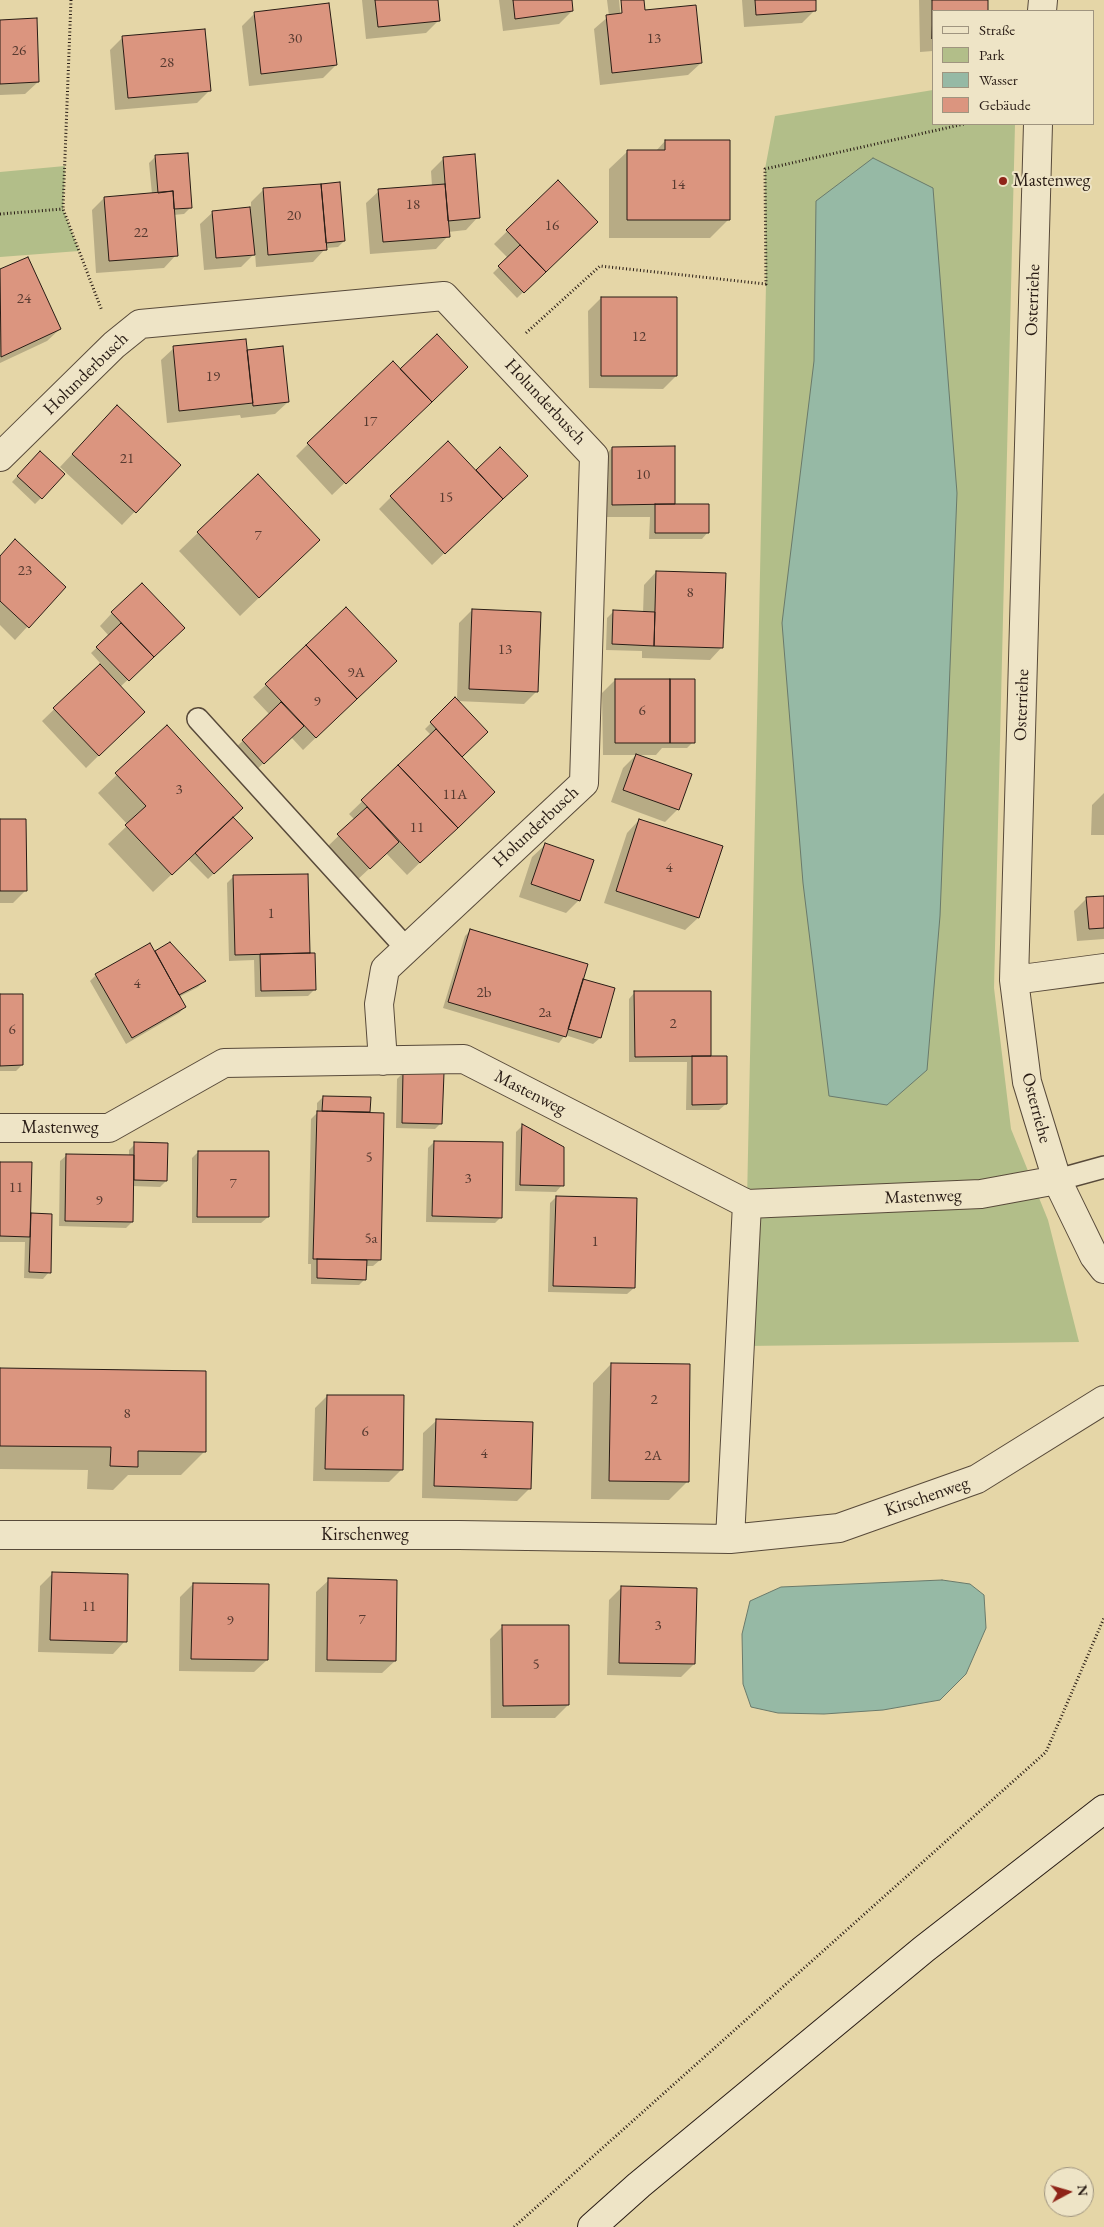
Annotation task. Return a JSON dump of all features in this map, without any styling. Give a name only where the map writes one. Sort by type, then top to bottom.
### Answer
[{"type":"street","name":"Osterriehe","points":[[1038,125],[1014,980],[1027,1082],[1057,1180],[1094,1256],[1104,1269]]},
{"type":"street","name":"Holunderbusch","points":[[0,458],[114,344],[140,324],[444,296],[594,456],[584,783],[406,948],[385,970],[379,1004],[384,1061]]},
{"type":"street","points":[[1014,980],[1104,968]]},
{"type":"street","name":"Mastenweg","points":[[0,1128],[109,1128],[224,1063],[464,1059],[746,1204],[981,1194],[1057,1180]]},
{"type":"street","points":[[730,1539],[746,1204]]},
{"type":"street","name":"Kirschenweg","points":[[0,1535],[459,1535],[730,1539],[840,1528],[977,1479],[1104,1400]]},
{"type":"street","points":[[592,2227],[638,2185],[917,1954],[1104,1809]]},
{"type":"lane","points":[[198,719],[406,948]]},
{"type":"lane","points":[[1057,1180],[1104,1167]]},
{"type":"path","points":[[71,0],[63,208],[114,344]]},
{"type":"path","points":[[502,356],[600,266],[766,284],[766,168],[960,125]]},
{"type":"path","points":[[0,214],[63,208]]},
{"type":"path","points":[[514,2227],[1046,1752],[1104,1618]]},
{"type":"green space","points":[[932,90],[932,125],[1015,125],[994,988],[1011,1129],[1048,1220],[1079,1342],[744,1346],[766,284],[765,169],[775,116]]},
{"type":"green space","points":[[65,166],[63,209],[79,251],[0,257],[0,172]]},
{"type":"water","points":[[873,158],[933,188],[957,493],[940,916],[927,1070],[887,1105],[829,1096],[803,883],[782,623],[814,361],[816,201]]},
{"type":"water","points":[[942,1580],[970,1584],[984,1595],[986,1628],[966,1674],[940,1700],[883,1710],[824,1714],[778,1713],[751,1707],[743,1684],[742,1634],[750,1601],[781,1587]]},
{"type":"building","points":[[375,0],[438,0],[440,21],[378,27]]},
{"type":"building","points":[[513,0],[572,0],[573,11],[515,19]]},
{"type":"building","points":[[621,0],[644,0],[645,10],[696,5],[702,63],[612,73],[606,15],[622,13]]},
{"type":"building","points":[[755,0],[816,0],[816,11],[756,15]]},
{"type":"building","points":[[932,0],[988,0],[988,10],[932,10]]},
{"type":"building","points":[[329,3],[337,65],[261,74],[254,12]]},
{"type":"building","points":[[37,18],[39,82],[0,84],[0,20]]},
{"type":"building","points":[[205,29],[211,91],[128,98],[122,36]]},
{"type":"building","points":[[665,140],[730,140],[730,220],[627,220],[627,150],[665,150]]},
{"type":"building","points":[[188,153],[192,208],[174,209],[173,191],[158,193],[155,155]]},
{"type":"building","points":[[475,154],[480,218],[448,221],[443,157]]},
{"type":"building","points":[[558,180],[598,222],[546,272],[506,230]]},
{"type":"building","points":[[340,182],[345,241],[326,243],[321,184]]},
{"type":"building","points":[[321,184],[327,250],[268,255],[263,188]]},
{"type":"building","points":[[445,184],[450,237],[383,242],[378,189]]},
{"type":"building","points":[[173,191],[178,256],[109,261],[104,197]]},
{"type":"building","points":[[250,207],[255,255],[216,258],[212,211]]},
{"type":"building","points":[[520,245],[546,272],[524,293],[498,266]]},
{"type":"building","points":[[28,257],[61,329],[1,357],[0,269]]},
{"type":"building","points":[[601,297],[677,297],[677,376],[601,376]]},
{"type":"building","points":[[437,334],[468,367],[432,402],[400,369]]},
{"type":"building","points":[[246,339],[253,403],[179,411],[173,346]]},
{"type":"building","points":[[283,346],[289,402],[253,406],[247,350]]},
{"type":"building","points":[[393,361],[432,402],[346,484],[307,443]]},
{"type":"building","points":[[117,405],[181,465],[136,513],[72,454]]},
{"type":"building","points":[[448,441],[503,499],[445,554],[390,496]]},
{"type":"building","points":[[675,446],[675,504],[612,505],[612,447]]},
{"type":"building","points":[[500,447],[528,476],[503,499],[476,470]]},
{"type":"building","points":[[40,451],[65,474],[42,499],[17,476]]},
{"type":"building","points":[[258,474],[320,540],[259,598],[197,532]]},
{"type":"building","points":[[655,504],[709,504],[709,533],[655,533]]},
{"type":"building","points":[[15,539],[66,587],[29,628],[0,601],[0,556]]},
{"type":"building","points":[[656,571],[726,573],[723,648],[654,646]]},
{"type":"building","points":[[142,583],[185,628],[154,657],[111,612]]},
{"type":"building","points":[[346,607],[397,661],[357,699],[306,645]]},
{"type":"building","points":[[472,609],[541,612],[538,692],[469,689]]},
{"type":"building","points":[[613,610],[655,612],[654,646],[612,644]]},
{"type":"building","points":[[121,623],[154,657],[129,681],[96,647]]},
{"type":"building","points":[[306,645],[357,699],[316,738],[265,684]]},
{"type":"building","points":[[100,664],[145,712],[99,756],[53,708]]},
{"type":"building","points":[[615,679],[670,679],[670,743],[615,743]]},
{"type":"building","points":[[670,679],[695,679],[695,743],[670,743]]},
{"type":"building","points":[[455,697],[488,732],[462,757],[430,722]]},
{"type":"building","points":[[281,702],[304,726],[264,764],[242,740]]},
{"type":"building","points":[[167,725],[243,808],[172,875],[125,825],[146,806],[115,773]]},
{"type":"building","points":[[436,729],[495,792],[458,828],[398,765]]},
{"type":"building","points":[[636,754],[692,774],[679,810],[623,790]]},
{"type":"building","points":[[398,765],[458,828],[420,863],[361,800]]},
{"type":"building","points":[[367,807],[399,842],[370,869],[337,834]]},
{"type":"building","points":[[233,817],[253,838],[214,874],[195,853]]},
{"type":"building","points":[[0,819],[26,819],[27,891],[0,891]]},
{"type":"building","points":[[639,819],[723,846],[699,918],[616,891]]},
{"type":"building","points":[[545,843],[594,860],[580,901],[531,884]]},
{"type":"building","points":[[308,874],[310,953],[235,955],[233,875]]},
{"type":"building","points":[[1104,896],[1104,928],[1089,929],[1086,897]]},
{"type":"building","points":[[470,929],[588,964],[566,1037],[448,1002]]},
{"type":"building","points":[[170,942],[206,981],[179,995],[155,951]]},
{"type":"building","points":[[150,943],[186,1007],[132,1038],[95,974]]},
{"type":"building","points":[[315,953],[316,990],[261,991],[260,954]]},
{"type":"building","points":[[583,979],[615,988],[601,1038],[568,1029]]},
{"type":"building","points":[[634,991],[711,991],[711,1056],[635,1057]]},
{"type":"building","points":[[0,994],[23,994],[23,1065],[0,1066]]},
{"type":"building","points":[[692,1056],[727,1056],[727,1104],[692,1105]]},
{"type":"building","points":[[403,1072],[444,1073],[442,1124],[402,1123]]},
{"type":"building","points":[[323,1096],[371,1097],[370,1112],[322,1111]]},
{"type":"building","points":[[317,1111],[384,1113],[381,1260],[313,1259]]},
{"type":"building","points":[[522,1124],[564,1147],[564,1186],[520,1185]]},
{"type":"building","points":[[434,1141],[503,1142],[502,1218],[432,1216]]},
{"type":"building","points":[[134,1142],[168,1143],[167,1181],[134,1180]]},
{"type":"building","points":[[198,1151],[269,1151],[269,1217],[197,1217]]},
{"type":"building","points":[[66,1154],[134,1155],[133,1222],[65,1221]]},
{"type":"building","points":[[0,1162],[32,1162],[30,1237],[0,1236]]},
{"type":"building","points":[[556,1196],[637,1198],[635,1288],[553,1286]]},
{"type":"building","points":[[31,1213],[52,1214],[51,1273],[29,1272]]},
{"type":"building","points":[[317,1259],[367,1260],[366,1280],[317,1278]]},
{"type":"building","points":[[611,1363],[690,1364],[689,1482],[609,1481]]},
{"type":"building","points":[[0,1368],[206,1371],[206,1452],[138,1451],[138,1467],[110,1466],[111,1447],[0,1446]]},
{"type":"building","points":[[327,1395],[404,1395],[403,1470],[325,1469]]},
{"type":"building","points":[[436,1419],[533,1422],[531,1489],[434,1486]]},
{"type":"building","points":[[52,1572],[128,1574],[127,1642],[50,1640]]},
{"type":"building","points":[[328,1578],[397,1580],[396,1661],[327,1660]]},
{"type":"building","points":[[193,1583],[269,1584],[268,1660],[191,1659]]},
{"type":"building","points":[[621,1586],[697,1588],[695,1664],[619,1663]]},
{"type":"building","points":[[502,1625],[569,1625],[569,1705],[503,1706]]},
{"type":"place","name":"Mastenweg","points":[[1003,181]]}]
